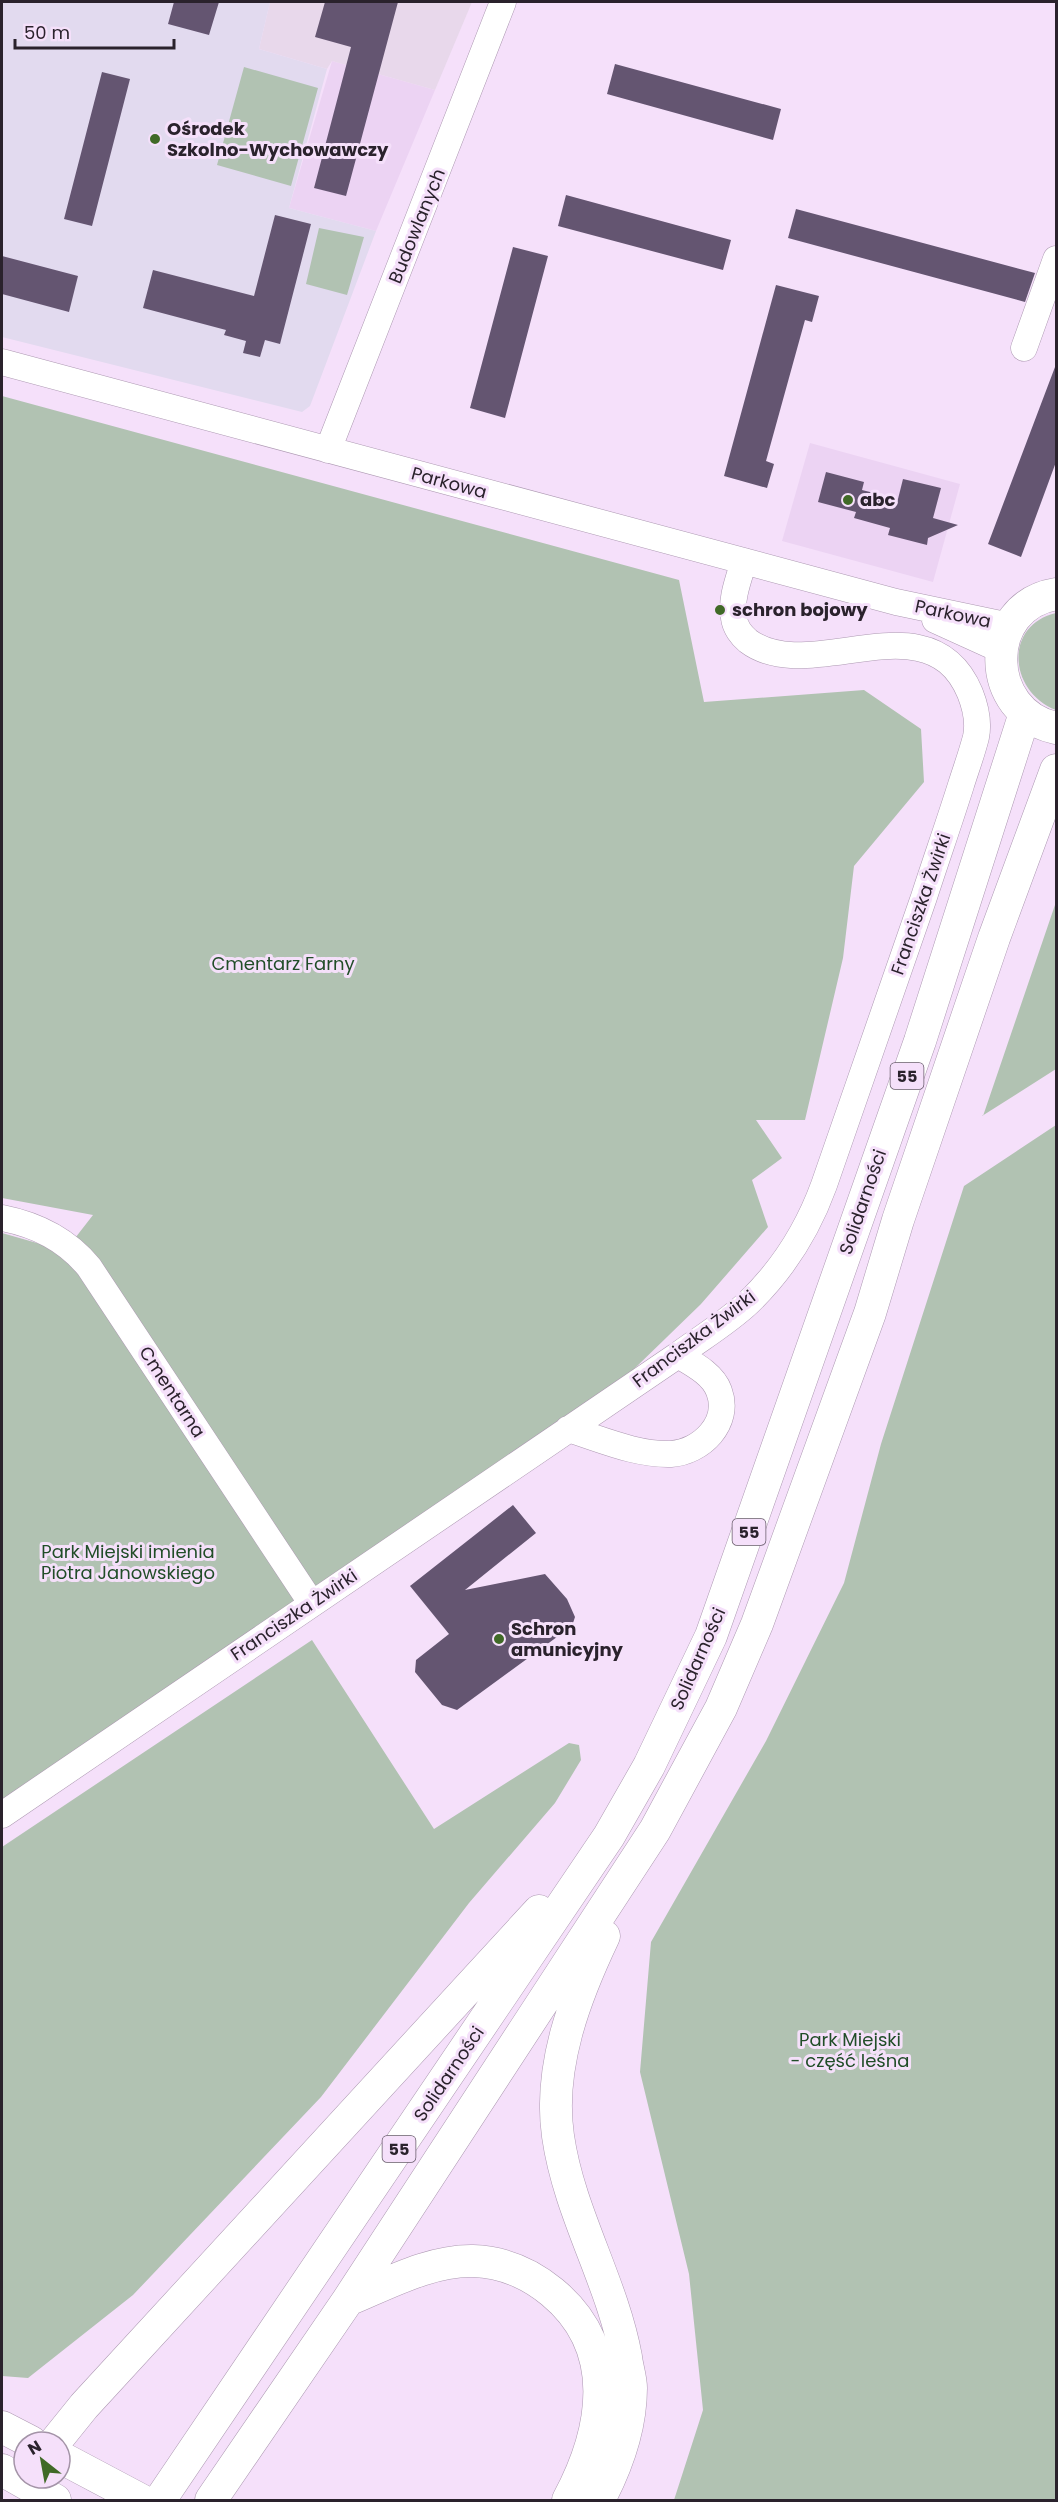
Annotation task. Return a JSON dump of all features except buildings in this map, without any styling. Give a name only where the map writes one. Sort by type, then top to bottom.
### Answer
[{"type":"main road","points":[[1056,594],[1034,601],[1021,612],[1006,638],[1002,674],[1010,695],[1025,713],[1038,722],[1056,728]]},
{"type":"main road","name":"Solidarności","points":[[160,2500],[609,1836],[649,1766],[711,1636],[920,1041],[1025,713]]},
{"type":"main road","name":"55","points":[[216,2493],[348,2300],[655,1830],[721,1708],[757,1624],[870,1313],[898,1220],[994,938],[1056,770]]},
{"type":"main road","points":[[599,2500],[627,2431],[631,2387],[622,2337],[608,2291],[568,2186],[558,2136],[556,2099],[570,2020],[588,1969],[655,1830]]},
{"type":"main road","points":[[65,2430],[84,2406],[609,1836]]},
{"type":"main road","points":[[348,2300],[417,2271],[443,2264],[473,2261],[505,2265],[533,2276],[558,2297],[576,2316],[590,2341],[600,2373],[600,2406],[591,2448],[568,2500]]},
{"type":"main road","points":[[72,2463],[141,2500]]},
{"type":"main road","points":[[33,2490],[55,2500]]},
{"type":"street","name":"Budowlanych","points":[[328,450],[503,2]]},
{"type":"street","points":[[1024,348],[1056,259]]},
{"type":"street","name":"Parkowa","points":[[2,362],[896,602],[1006,638]]},
{"type":"street","name":"Franciszka Żwirki","points":[[2,1815],[678,1355],[748,1303],[773,1276],[800,1239],[834,1155],[941,845],[976,737],[977,714],[969,691],[954,669],[940,659],[910,646],[883,646],[808,654],[782,654],[760,650],[742,636],[734,619],[736,590],[744,561]]},
{"type":"street","name":"Cmentarna","points":[[2,1218],[55,1235],[77,1252],[312,1604]]},
{"type":"street","points":[[568,1430],[643,1452],[672,1454],[692,1449],[706,1440],[716,1426],[722,1410],[719,1390],[706,1373],[678,1355]]},
{"type":"shaded area","name":"Ośrodek Szkolno-Wychowawczy","points":[[2,2],[270,2],[259,49],[327,69],[289,208],[376,231],[310,406],[302,412],[2,337]]},
{"type":"shaded area","points":[[270,2],[472,2],[435,90],[332,61],[327,69],[259,49]]},
{"type":"shaded area","points":[[332,61],[435,90],[376,231],[289,208]]},
{"type":"shaded area","points":[[810,443],[960,484],[933,582],[782,541]]},
{"type":"green space","points":[[244,67],[318,88],[291,186],[217,165]]},
{"type":"green space","points":[[319,228],[364,237],[347,295],[306,284]]},
{"type":"green space","points":[[2,396],[679,580],[704,702],[864,690],[921,729],[924,782],[854,866],[843,958],[805,1120],[756,1120],[782,1158],[752,1180],[768,1227],[701,1304],[633,1370],[2,1805],[2,1233],[65,1251],[93,1215],[2,1198]]},
{"type":"green space","points":[[1056,613],[1056,710],[1040,701],[1028,689],[1021,674],[1018,659],[1020,644],[1027,631],[1039,620]]},
{"type":"green space","points":[[1056,902],[1056,1069],[983,1115]]},
{"type":"green space","name":"Park Miejski - część leśna","points":[[1056,1125],[1056,2500],[674,2500],[703,2410],[689,2274],[640,2072],[651,1942],[766,1741],[844,1583],[881,1444],[964,1186]]},
{"type":"green space","points":[[312,1640],[434,1829],[569,1743],[579,1745],[581,1760],[555,1803],[469,1903],[321,2097],[133,2295],[28,2378],[2,2376],[2,1847]]},
{"type":"place","name":"Ośrodek Szkolno-Wychowawczy","points":[[155,139]]},
{"type":"place","name":"abc","points":[[848,500]]},
{"type":"place","name":"schron bojowy","points":[[720,610]]},
{"type":"place","name":"Schron amunicyjny","points":[[499,1639]]},
{"type":"park label","name":"Cmentarz Farny","points":[[283,964]]},
{"type":"park label","name":"Park Miejski imienia Piotra Janowskiego","points":[[128,1562]]}]
